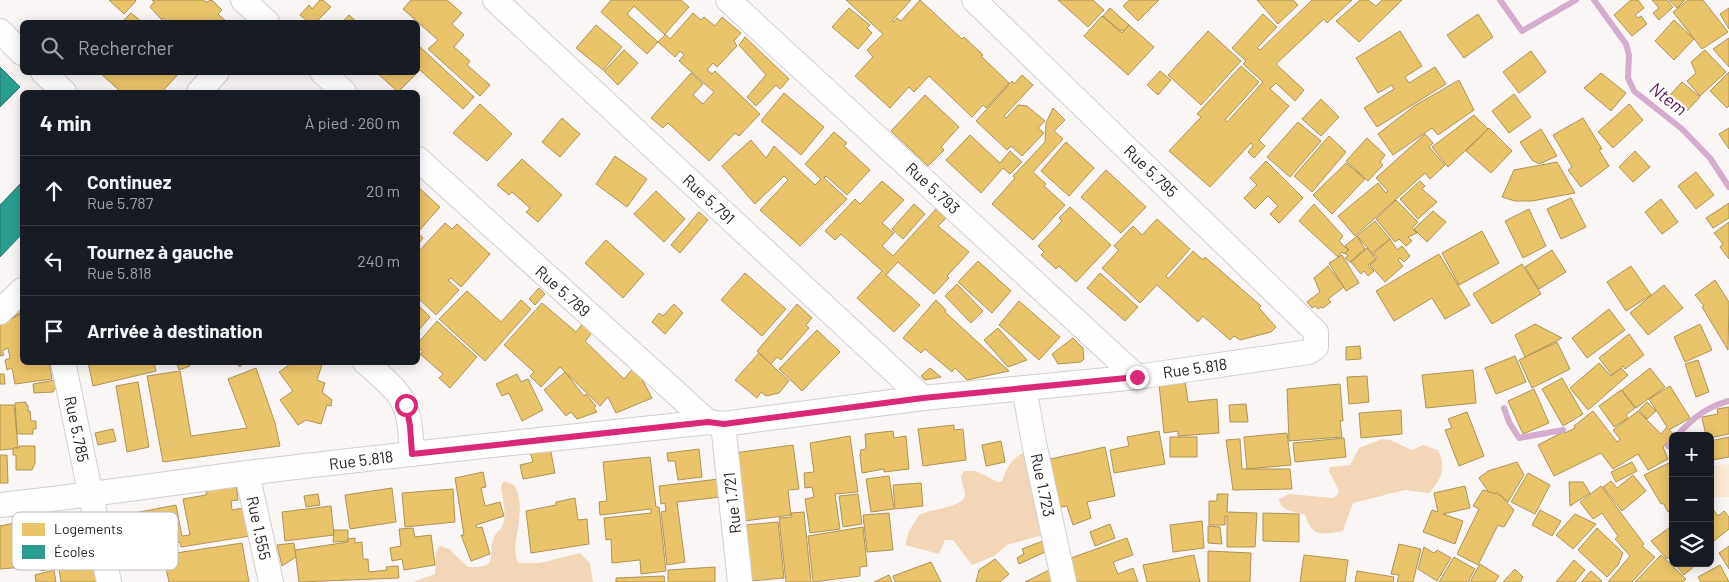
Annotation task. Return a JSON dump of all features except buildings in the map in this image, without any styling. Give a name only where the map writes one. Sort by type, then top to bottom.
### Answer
[{"type":"street","points":[[244,0],[263,20]]},
{"type":"street","name":"Rue 5.791","points":[[495,0],[923,398]]},
{"type":"street","name":"Rue 5.793","points":[[728,0],[1137,377]]},
{"type":"street","name":"Rue 5.795","points":[[974,0],[1316,332],[1318,340],[1316,347]]},
{"type":"street","points":[[0,32],[20,51]]},
{"type":"street","points":[[46,75],[62,90]]},
{"type":"street","points":[[201,90],[214,75]]},
{"type":"street","points":[[325,75],[342,90]]},
{"type":"street","name":"Rue 5.789","points":[[420,161],[716,423]]},
{"type":"street","points":[[0,312],[20,292]]},
{"type":"street","name":"Rue 5.818","points":[[0,505],[92,496],[247,473],[412,454],[716,423],[923,398],[1137,377],[1309,352],[1316,347]]},
{"type":"street","name":"Rue 5.785","points":[[64,365],[95,512]]},
{"type":"street","points":[[368,365],[397,390],[406,405],[412,454]]},
{"type":"street","name":"Rue 1.723","points":[[1024,388],[1064,582]]},
{"type":"street","name":"Rue 1.721","points":[[716,423],[740,582]]},
{"type":"street","name":"Rue 1.555","points":[[247,473],[270,582]]},
{"type":"shaded area","points":[[1382,439],[1390,440],[1412,450],[1423,445],[1438,450],[1442,462],[1441,473],[1437,483],[1429,493],[1405,490],[1353,503],[1343,531],[1324,534],[1311,528],[1305,515],[1285,509],[1280,503],[1279,499],[1289,494],[1333,498],[1339,491],[1329,471],[1330,467],[1350,465],[1359,448]]},
{"type":"shaded area","points":[[1023,453],[1028,453],[1046,534],[1007,545],[994,556],[972,565],[953,540],[945,540],[939,554],[905,545],[909,531],[919,515],[959,503],[963,499],[965,493],[961,476],[964,471],[976,471],[998,482],[1002,481],[1009,465]]},
{"type":"shaded area","points":[[1729,464],[1729,497],[1714,497],[1714,466]]},
{"type":"shaded area","points":[[504,481],[514,485],[518,495],[520,506],[515,548],[519,563],[540,563],[580,553],[590,563],[593,582],[413,582],[435,574],[436,552],[440,546],[449,549],[468,567],[485,566],[489,563],[494,537],[502,526],[504,519],[501,486]]},
{"type":"waterway","name":"Ntem","points":[[1500,0],[1522,31],[1576,0]]},
{"type":"waterway","name":"Ntem","points":[[1594,0],[1626,44],[1629,55],[1628,78],[1634,91],[1682,129],[1710,158],[1729,187]]},
{"type":"waterway","points":[[1681,432],[1700,414],[1714,406],[1729,401]]},
{"type":"waterway","points":[[1504,408],[1509,422],[1519,438],[1563,430]]},
{"type":"route","points":[[406,405],[412,454],[708,422],[724,424],[923,398],[1137,377]]}]
